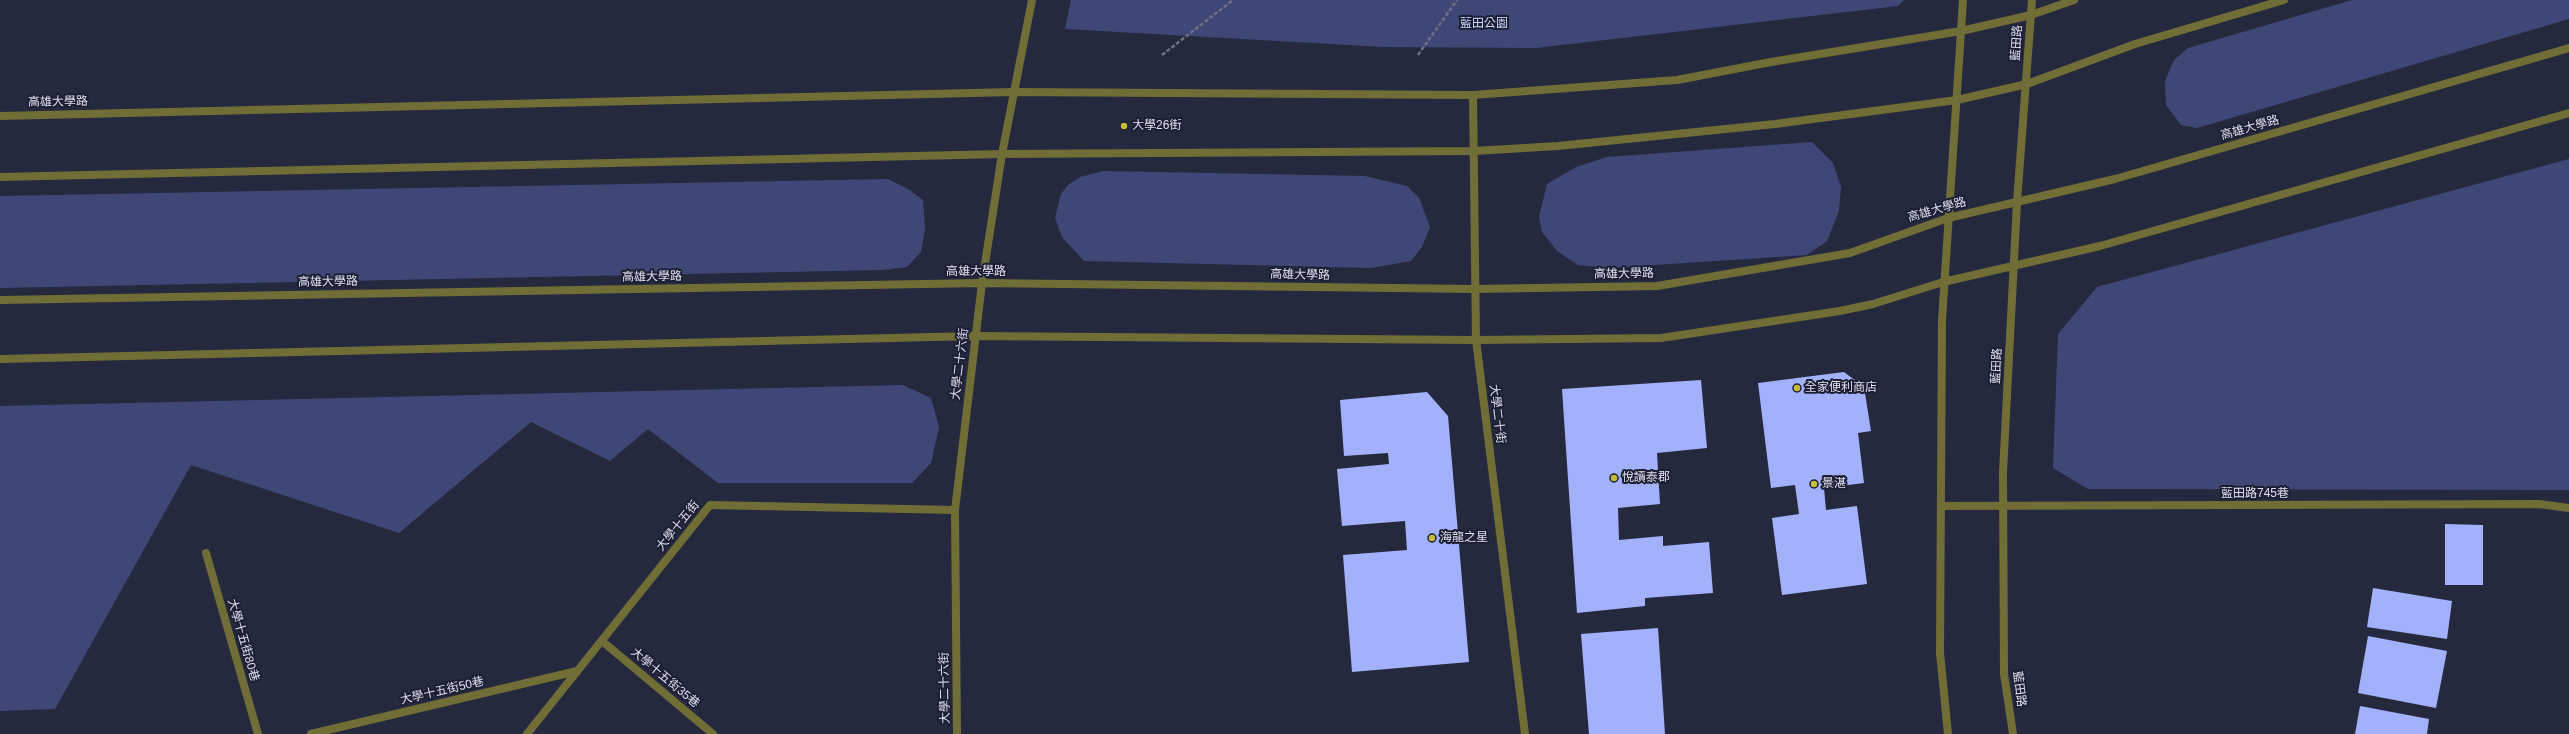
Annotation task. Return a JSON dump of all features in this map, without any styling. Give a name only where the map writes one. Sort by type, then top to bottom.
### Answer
[{"type":"street","name":"大學二十六街","points":[[957,734],[954,510],[982,283],[1002,154],[1032,0]]},
{"type":"street","points":[[1948,734],[1940,653],[1943,282],[1963,0]]},
{"type":"street","name":"藍田路","points":[[2013,734],[2004,674],[2003,506],[2014,265],[2032,0]]},
{"type":"street","name":"高雄大學路","points":[[0,116],[1014,92],[1473,96],[1677,80],[1771,62],[1961,31],[2031,15],[2074,0]]},
{"type":"street","points":[[0,177],[1002,154],[1474,151],[1680,135],[1956,100],[2027,84],[2135,44],[2284,0]]},
{"type":"street","name":"高雄大學路","points":[[0,300],[982,283],[1476,289],[1657,286],[1833,257],[1948,218],[2115,179],[2569,48]]},
{"type":"street","name":"大學二十街","points":[[1473,96],[1476,340],[1526,734]]},
{"type":"street","points":[[0,359],[975,336],[1476,340],[1660,338],[1840,311],[1872,304],[1943,282],[2100,246],[2569,113]]},
{"type":"street","name":"藍田路745巷","points":[[1941,506],[2538,504],[2569,508]]},
{"type":"street","name":"大學十五街","points":[[527,734],[710,505],[954,510]]},
{"type":"street","name":"大學十五街80巷","points":[[206,554],[258,734]]},
{"type":"street","name":"大學十五街35巷","points":[[602,641],[713,734]]},
{"type":"street","name":"大學十五街50巷","points":[[311,734],[578,671]]},
{"type":"path","points":[[1162,55],[1233,0]]},
{"type":"path","points":[[1418,55],[1457,0]]},
{"type":"green space","name":"藍田公園","points":[[1071,0],[1904,0],[1898,6],[1536,48],[1384,47],[1065,29]]},
{"type":"green space","points":[[2352,0],[2569,0],[2569,19],[2197,128],[2181,125],[2166,105],[2165,81],[2174,60],[2188,48]]},
{"type":"green space","points":[[1812,142],[1833,163],[1841,187],[1839,211],[1827,241],[1807,255],[1609,268],[1578,265],[1557,251],[1542,232],[1539,217],[1547,184],[1576,167],[1607,157]]},
{"type":"green space","points":[[2569,159],[2569,490],[2088,489],[2053,468],[2058,334],[2097,287]]},
{"type":"green space","points":[[1103,171],[1365,176],[1407,186],[1419,198],[1430,227],[1422,247],[1411,261],[1371,268],[1084,261],[1062,237],[1055,218],[1061,194],[1068,185],[1080,177]]},
{"type":"green space","points":[[888,179],[908,189],[923,200],[925,229],[921,252],[907,267],[883,270],[0,288],[0,196]]},
{"type":"green space","points":[[903,385],[931,398],[939,427],[931,463],[912,483],[718,483],[648,429],[610,461],[531,422],[399,533],[191,465],[55,709],[0,711],[0,406]]},
{"type":"building","name":"景湛","points":[[1844,372],[1864,387],[1871,431],[1858,433],[1864,483],[1824,488],[1826,510],[1857,506],[1867,584],[1782,595],[1772,518],[1799,514],[1795,485],[1771,488],[1758,383]]},
{"type":"building","name":"悅讀泰郡","points":[[1701,380],[1707,448],[1657,453],[1660,504],[1618,508],[1619,540],[1663,536],[1663,546],[1709,542],[1713,593],[1645,598],[1645,606],[1577,613],[1562,389]]},
{"type":"building","name":"海龍之星","points":[[1427,392],[1448,416],[1469,662],[1352,672],[1343,555],[1407,550],[1405,521],[1342,526],[1337,469],[1389,464],[1388,453],[1344,456],[1340,400]]},
{"type":"building","points":[[2445,524],[2483,525],[2483,585],[2445,585]]},
{"type":"building","points":[[2373,588],[2452,601],[2447,639],[2367,627]]},
{"type":"building","points":[[1658,628],[1665,734],[1589,734],[1581,634]]},
{"type":"building","points":[[2368,636],[2447,651],[2436,708],[2358,693]]},
{"type":"building","points":[[2360,706],[2429,719],[2427,734],[2355,734]]},
{"type":"place","name":"大學26街","points":[[1124,126]]},
{"type":"place","name":"全家便利商店","points":[[1797,388]]},
{"type":"place","name":"悅讀泰郡","points":[[1614,478]]},
{"type":"place","name":"景湛","points":[[1814,484]]},
{"type":"place","name":"海龍之星","points":[[1432,538]]}]
